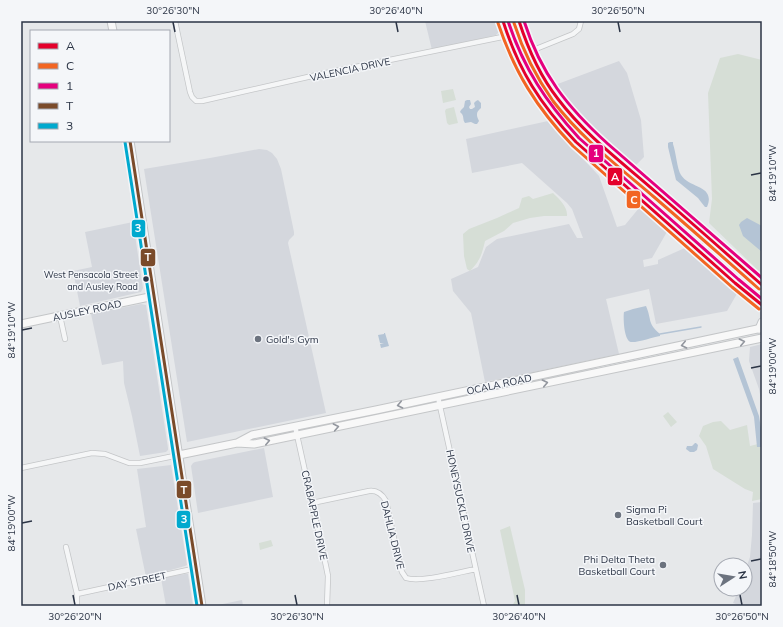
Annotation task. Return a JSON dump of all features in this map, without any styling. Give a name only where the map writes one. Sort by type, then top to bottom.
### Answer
[{"type":"main road","points":[[503,21],[507,36],[516,57],[532,87],[561,127],[576,142],[762,305]]},
{"type":"main road","points":[[519,21],[530,51],[543,76],[573,117],[607,150],[762,286]]},
{"type":"main road","points":[[551,115],[559,112],[573,117]]},
{"type":"main road","points":[[130,142],[202,606]]},
{"type":"main road","points":[[597,160],[607,150]]},
{"type":"main road","points":[[701,252],[711,240]]},
{"type":"main road","name":"AUSLEY ROAD","points":[[21,324],[154,296]]},
{"type":"main road","name":"OCALA ROAD","points":[[237,443],[252,435],[722,337],[761,327]]},
{"type":"main road","name":"OCALA ROAD","points":[[179,455],[237,443],[254,444],[762,338]]},
{"type":"street","name":"VALENCIA DRIVE","points":[[175,21],[190,92],[196,101],[202,101],[321,74],[507,36]]},
{"type":"street","points":[[516,57],[573,34],[579,29],[581,21]]},
{"type":"street","points":[[60,316],[65,339]]},
{"type":"street","points":[[722,337],[723,346]]},
{"type":"street","name":"HONEYSUCKLE DRIVE","points":[[438,397],[484,606]]},
{"type":"street","name":"CRABAPPLE DRIVE","points":[[295,426],[328,576],[327,606]]},
{"type":"street","points":[[21,468],[92,453],[105,454],[134,463],[179,455]]},
{"type":"street","name":"DAHLIA DRIVE","points":[[312,504],[370,491],[380,493],[384,496],[386,501],[400,566],[406,578],[414,580],[425,579],[476,569]]},
{"type":"street","points":[[66,547],[77,594],[77,606]]},
{"type":"street","name":"DAY STREET","points":[[77,594],[197,568]]},
{"type":"shaded area","points":[[425,21],[498,21],[500,31],[496,35],[432,50]]},
{"type":"shaded area","points":[[738,54],[762,60],[762,274],[709,223],[712,199],[708,93],[720,58]]},
{"type":"shaded area","points":[[619,61],[627,73],[641,120],[644,157],[635,166],[584,120],[555,85]]},
{"type":"shaded area","points":[[453,89],[456,100],[443,103],[441,91]]},
{"type":"shaded area","points":[[454,107],[458,123],[449,125],[447,123],[445,111],[446,109]]},
{"type":"shaded area","points":[[548,121],[599,176],[617,227],[625,225],[639,208],[668,230],[652,258],[643,260],[644,267],[658,264],[658,260],[687,247],[738,292],[727,311],[656,324],[649,289],[606,299],[619,354],[485,382],[471,313],[453,291],[451,279],[478,267],[486,247],[497,239],[569,224],[577,238],[583,238],[572,209],[522,163],[472,173],[466,139]]},
{"type":"shaded area","points":[[259,149],[267,150],[272,153],[277,159],[281,169],[294,232],[294,235],[288,243],[326,413],[187,442],[144,169]]},
{"type":"shaded area","points":[[553,193],[565,206],[567,216],[544,216],[513,223],[504,231],[485,241],[482,254],[478,261],[470,271],[467,269],[464,256],[463,234],[469,229],[519,208],[522,198],[529,196],[533,199]]},
{"type":"shaded area","points":[[133,222],[143,288],[141,292],[80,306],[73,271],[92,267],[85,232]]},
{"type":"shaded area","points":[[141,304],[146,305],[168,450],[166,452],[140,456],[124,383],[123,361],[102,365],[91,314]]},
{"type":"shaded area","points":[[762,344],[762,405],[759,389],[749,361],[750,347]]},
{"type":"shaded area","points":[[668,412],[677,422],[671,427],[663,416]]},
{"type":"shaded area","points":[[721,421],[730,430],[747,425],[750,446],[762,443],[762,499],[752,501],[753,492],[745,489],[713,469],[706,446],[699,436],[703,426]]},
{"type":"shaded area","points":[[264,448],[273,497],[198,513],[191,466],[193,463]]},
{"type":"shaded area","points":[[171,465],[187,565],[146,577],[136,529],[146,527],[137,469]]},
{"type":"shaded area","points":[[762,502],[762,606],[741,606],[733,603],[736,597],[753,597],[753,557],[750,557],[753,503]]},
{"type":"shaded area","points":[[510,526],[525,590],[525,606],[512,606],[515,601],[500,530]]},
{"type":"shaded area","points":[[271,540],[273,546],[260,550],[259,543]]},
{"type":"shaded area","points":[[188,574],[193,606],[166,606],[161,578]]},
{"type":"shaded area","points":[[242,600],[243,606],[213,606]]},
{"type":"water","points":[[470,100],[470,109],[475,107],[474,103],[476,101],[478,100],[481,103],[481,108],[477,114],[479,121],[477,124],[471,122],[465,123],[460,112],[464,107],[465,101]]},
{"type":"water","points":[[673,142],[678,169],[681,175],[690,183],[701,188],[708,195],[709,200],[707,207],[705,207],[698,198],[676,180],[668,147],[668,143]]},
{"type":"water","points":[[747,218],[762,226],[762,252],[743,236],[739,225]]},
{"type":"water","points":[[646,306],[651,324],[660,336],[631,342],[625,334],[624,312]]},
{"type":"water","points":[[384,333],[389,346],[381,348],[380,344],[384,343],[380,343],[378,335]]},
{"type":"water","points":[[738,357],[759,416],[762,447],[757,447],[754,417],[733,359]]},
{"type":"water","points":[[696,443],[698,445],[697,450],[694,452],[690,452],[686,449],[687,446],[692,446]]},
{"type":"waterway","points":[[660,334],[701,327]]},
{"type":"transit line","name":"A","points":[[503,21],[516,56],[532,86],[563,128],[576,142],[735,283],[762,305]]},
{"type":"transit line","name":"1","points":[[508,21],[529,70],[546,98],[567,125],[579,138],[762,299]]},
{"type":"transit line","name":"A","points":[[519,21],[526,42],[540,72],[558,99],[580,125],[605,149],[762,285]]},
{"type":"transit line","name":"1","points":[[524,21],[531,40],[547,73],[568,103],[580,117],[608,144],[762,278]]},
{"type":"transit line","name":"C","points":[[498,23],[519,74],[537,103],[560,132],[573,146],[732,287],[759,309]]},
{"type":"transit line","name":"C","points":[[514,23],[530,64],[541,83],[564,115],[601,152],[759,289]]},
{"type":"transit line","name":"3","points":[[125,142],[197,606]]},
{"type":"transit line","name":"T","points":[[130,142],[202,606]]},
{"type":"place","name":"West Pensacola Street and Ausley Road","points":[[146,279]]},
{"type":"place","name":"Gold's Gym","points":[[258,339]]},
{"type":"place","name":"Sigma Pi Basketball Court","points":[[618,515]]},
{"type":"place","name":"Phi Delta Theta Basketball Court","points":[[663,565]]}]
